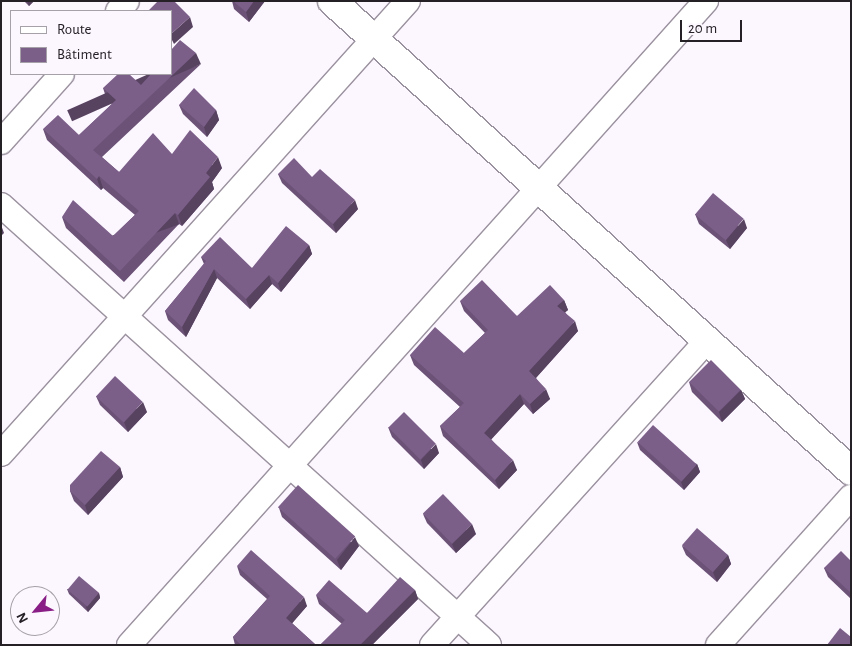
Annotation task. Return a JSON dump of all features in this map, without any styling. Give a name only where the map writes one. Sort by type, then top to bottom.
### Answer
[{"type":"street","points":[[332,1],[851,471]]},
{"type":"street","points":[[1,454],[408,1]]},
{"type":"street","points":[[129,645],[706,1]]},
{"type":"street","points":[[1,142],[61,75]]},
{"type":"street","points":[[1,205],[489,645]]},
{"type":"street","points":[[432,645],[707,341]]},
{"type":"street","points":[[718,645],[851,497]]},
{"type":"building","points":[[158,1],[174,1],[190,17],[172,33],[172,10],[149,10]]},
{"type":"building","points":[[233,1],[254,1],[246,12]]},
{"type":"building","points":[[180,40],[196,53],[93,150],[119,172],[153,133],[172,154],[190,130],[218,157],[206,173],[210,177],[178,215],[175,213],[120,271],[62,217],[73,200],[113,236],[139,211],[99,176],[97,179],[43,129],[58,115],[79,135],[116,100],[103,88],[117,75],[130,75],[141,85],[150,75],[172,75],[172,49]]},
{"type":"building","points":[[194,88],[216,110],[204,127],[179,105]]},
{"type":"building","points":[[294,158],[312,177],[320,169],[355,200],[333,224],[278,174]]},
{"type":"building","points":[[713,193],[744,219],[726,240],[695,214]]},
{"type":"building","points":[[286,226],[309,245],[278,283],[269,275],[246,299],[214,269],[182,327],[165,311],[206,261],[201,257],[220,237],[252,268]]},
{"type":"building","points":[[482,280],[517,316],[550,285],[564,300],[557,306],[575,321],[529,371],[546,389],[530,404],[520,394],[484,433],[513,460],[495,480],[440,426],[464,403],[410,355],[435,327],[464,353],[488,330],[460,301]]},
{"type":"building","points":[[711,360],[741,390],[719,412],[689,382]]},
{"type":"building","points":[[115,376],[143,402],[124,422],[96,396]]},
{"type":"building","points":[[404,412],[436,444],[420,459],[388,428]]},
{"type":"building","points":[[653,425],[697,464],[681,482],[638,442]]},
{"type":"building","points":[[101,451],[120,467],[85,505],[70,491],[70,485]]},
{"type":"building","points":[[298,485],[355,537],[335,559],[278,507]]},
{"type":"building","points":[[443,494],[472,524],[452,544],[423,513]]},
{"type":"building","points":[[697,528],[728,555],[713,572],[682,545]]},
{"type":"building","points":[[251,550],[304,597],[286,618],[316,645],[241,645],[233,637],[270,596],[237,566]]},
{"type":"building","points":[[841,551],[851,561],[851,593],[824,568]]},
{"type":"building","points":[[79,576],[99,593],[87,607],[67,590]]},
{"type":"building","points":[[400,577],[415,590],[360,645],[320,645],[345,620],[316,595],[329,580],[367,613]]},
{"type":"building","points":[[840,628],[851,637],[851,645],[827,645]]}]
